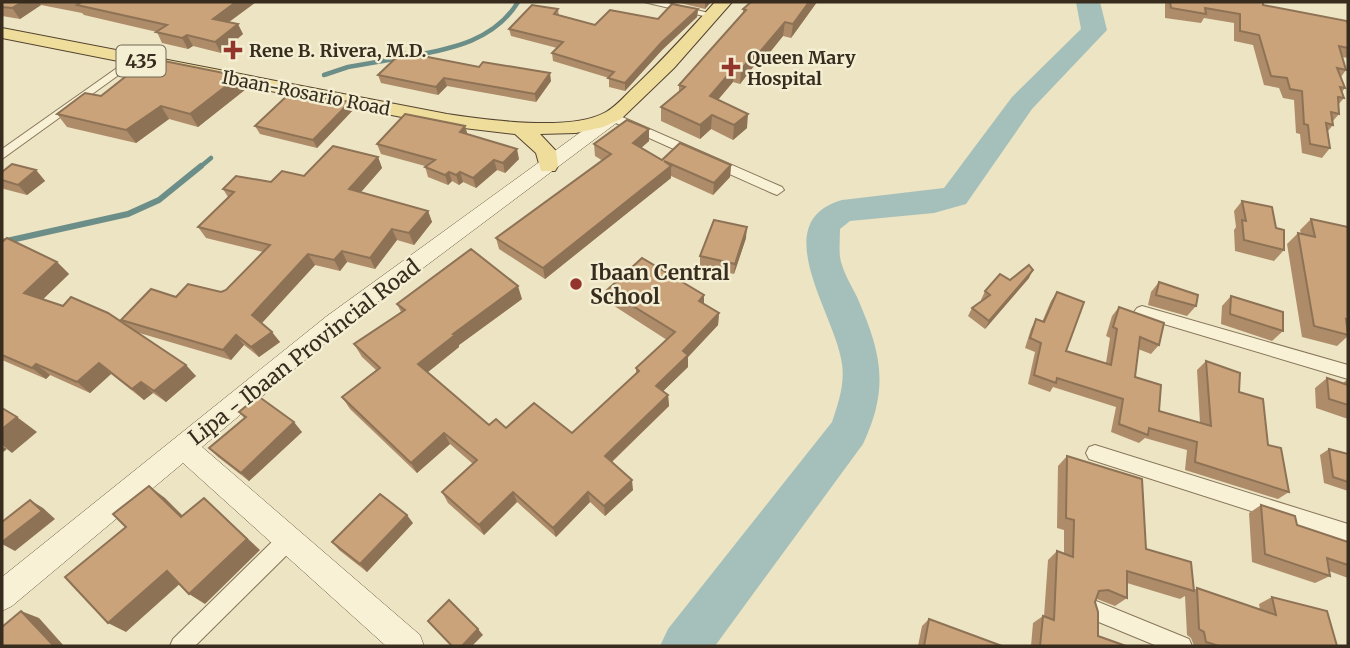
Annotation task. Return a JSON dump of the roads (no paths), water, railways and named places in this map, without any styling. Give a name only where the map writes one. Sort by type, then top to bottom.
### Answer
[{"type":"main road","points":[[612,117],[651,82],[718,9]]},
{"type":"main road","name":"Ibaan-Rosario Road","points":[[2,33],[447,120],[521,128],[567,126],[612,117]]},
{"type":"main road","name":"Lipa - Ibaan Provincial Road","points":[[2,596],[335,322],[612,117]]},
{"type":"main road","points":[[521,128],[546,151],[548,166]]},
{"type":"main road","points":[[183,447],[409,646]]},
{"type":"street","points":[[649,2],[718,9]]},
{"type":"street","points":[[2,155],[134,59]]},
{"type":"street","points":[[612,117],[777,190]]},
{"type":"street","points":[[1142,312],[1348,372]]},
{"type":"street","points":[[1095,453],[1348,533]]},
{"type":"street","points":[[180,646],[289,539]]},
{"type":"street","points":[[1096,611],[1182,646]]},
{"type":"waterway","points":[[411,56],[457,46],[485,34],[508,15],[518,2]]},
{"type":"waterway","points":[[685,646],[849,431],[860,396],[862,367],[856,338],[823,259],[824,225],[842,211],[934,202],[955,196],[1022,103],[1094,30],[1088,2]]},
{"type":"waterway","points":[[324,75],[348,67],[400,58]]},
{"type":"waterway","points":[[199,168],[211,158]]},
{"type":"waterway","points":[[2,242],[128,214],[159,200],[201,166]]},
{"type":"place","name":"Rene B. Rivera, M.D.","points":[[233,50]]},
{"type":"place","name":"Queen Mary Hospital","points":[[731,67]]},
{"type":"place","name":"Ibaan Central School","points":[[576,284]]}]
